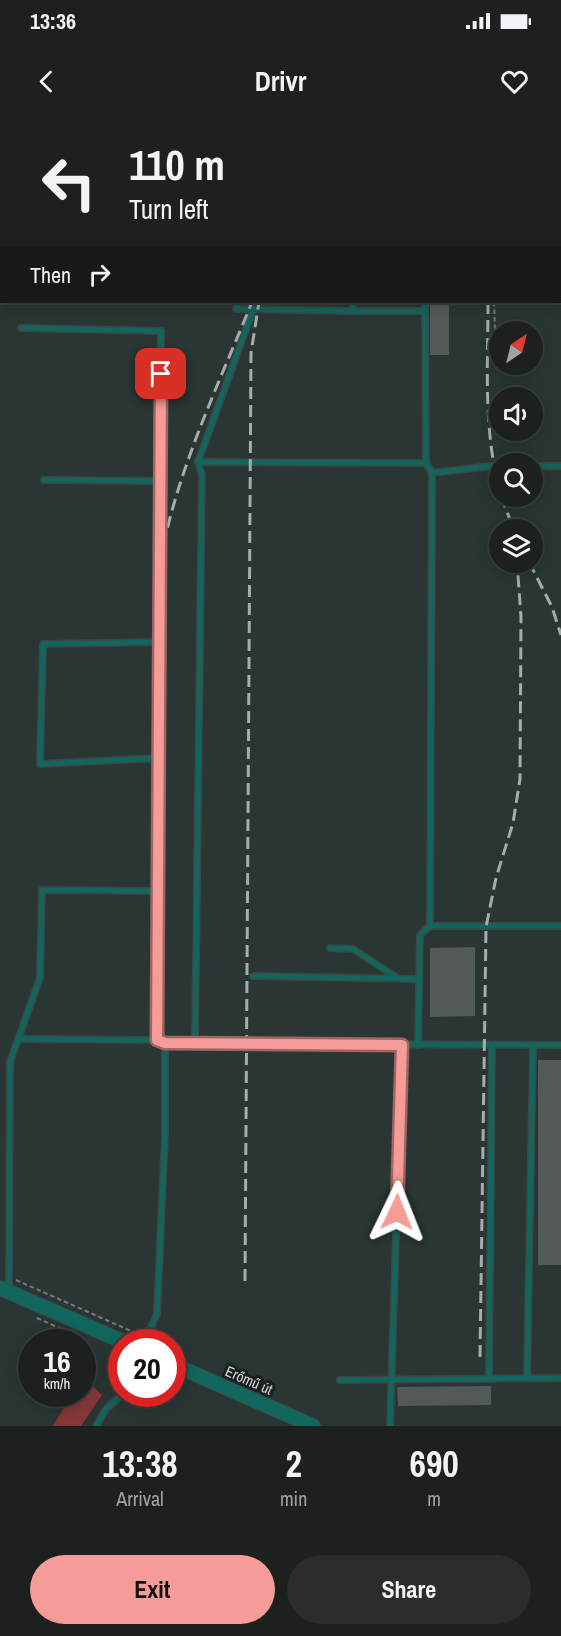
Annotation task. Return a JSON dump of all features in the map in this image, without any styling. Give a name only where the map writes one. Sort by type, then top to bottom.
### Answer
[{"type":"street","points":[[6,1285],[108,1334]]},
{"type":"street","name":"Erőmű út","points":[[186,1370],[313,1426]]},
{"type":"lane","points":[[238,303],[236,309],[253,310],[425,311]]},
{"type":"lane","points":[[353,303],[353,311]]},
{"type":"lane","points":[[425,303],[426,463],[432,473],[430,926]]},
{"type":"lane","points":[[195,1043],[202,475],[198,462],[253,310]]},
{"type":"lane","points":[[21,328],[161,331],[162,481],[157,1040]]},
{"type":"lane","points":[[198,462],[426,463]]},
{"type":"lane","points":[[432,473],[489,466]]},
{"type":"lane","points":[[543,466],[561,466]]},
{"type":"lane","points":[[44,480],[162,481]]},
{"type":"lane","points":[[158,758],[40,764],[43,644],[160,642]]},
{"type":"lane","points":[[6,1285],[10,1062],[40,978],[42,890],[158,891]]},
{"type":"lane","points":[[418,1045],[420,935],[430,926],[561,926]]},
{"type":"lane","points":[[330,948],[353,949],[398,978]]},
{"type":"lane","points":[[253,976],[419,978]]},
{"type":"lane","points":[[20,1039],[157,1040],[165,1043],[561,1045]]},
{"type":"lane","points":[[150,1329],[158,1314],[165,1134],[165,1043]]},
{"type":"lane","points":[[390,1426],[402,1045]]},
{"type":"lane","points":[[527,1378],[533,1045]]},
{"type":"lane","points":[[489,1379],[492,1046]]},
{"type":"lane","points":[[340,1380],[561,1378]]},
{"type":"lane","points":[[96,1426],[108,1407]]},
{"type":"path","points":[[494,303],[495,321]]},
{"type":"path","points":[[6,1285],[117,1329]]},
{"type":"shaded area","points":[[0,303],[561,303],[561,1426],[0,1426]]},
{"type":"shaded area","points":[[96,1389],[102,1395],[96,1404]]},
{"type":"shaded area","points":[[64,1407],[94,1407],[81,1426],[53,1426]]},
{"type":"building","points":[[430,303],[449,303],[449,355],[430,355]]},
{"type":"building","points":[[475,947],[475,1016],[430,1017],[430,948]]},
{"type":"building","points":[[538,1060],[561,1060],[561,1265],[538,1265]]},
{"type":"building","points":[[491,1386],[491,1405],[398,1406],[397,1387]]},
{"type":"railway","points":[[155,1031],[160,563],[167,529],[187,463],[252,303]]},
{"type":"railway","points":[[245,1281],[251,353],[259,303]]},
{"type":"railway","points":[[488,303],[487,373],[492,453]]},
{"type":"railway","points":[[505,507],[510,519]]},
{"type":"railway","points":[[480,1357],[486,927],[496,878],[513,823],[520,779],[521,617],[518,573]]},
{"type":"railway","points":[[535,573],[552,607],[561,635]]},
{"type":"route","points":[[161,374],[157,1040],[165,1043],[402,1045],[397,1212]]}]
